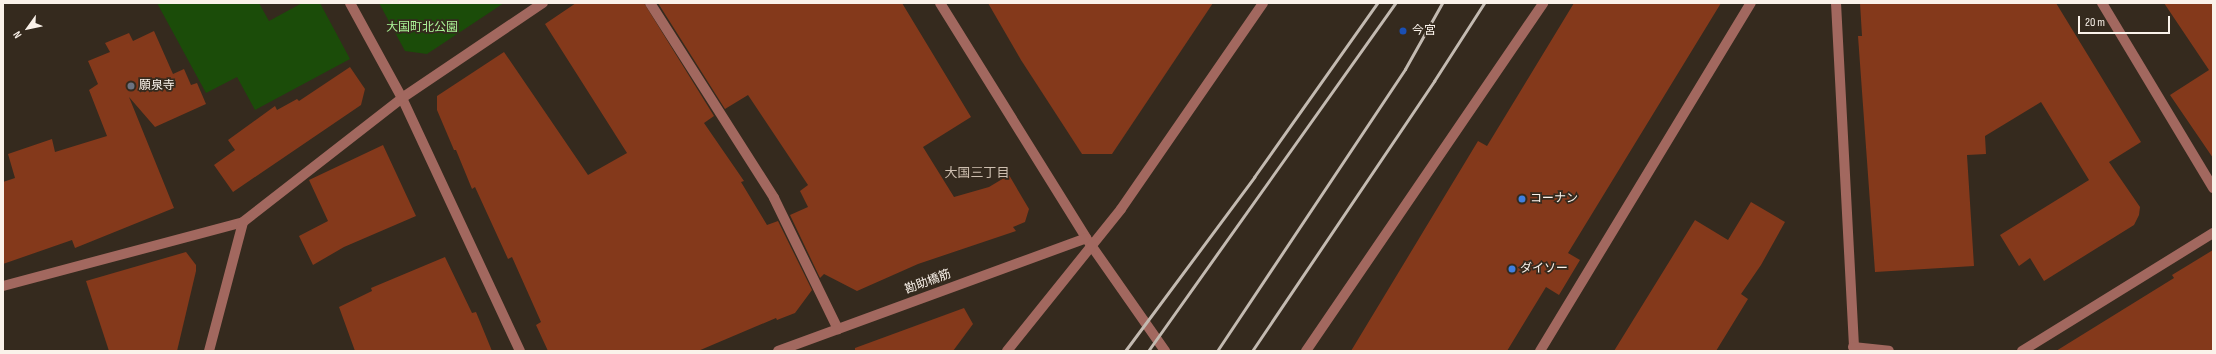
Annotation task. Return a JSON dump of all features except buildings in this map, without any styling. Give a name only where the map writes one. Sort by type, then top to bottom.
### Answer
[{"type":"street","points":[[350,3],[402,98],[520,351]]},
{"type":"street","points":[[3,286],[243,222],[402,98],[543,3]]},
{"type":"street","points":[[650,3],[774,198],[838,329]]},
{"type":"street","points":[[940,3],[1089,242],[1165,351]]},
{"type":"street","points":[[1007,351],[1089,242],[1121,209],[1264,3]]},
{"type":"street","points":[[1306,351],[1543,3]]},
{"type":"street","points":[[1540,351],[1751,3]]},
{"type":"street","points":[[1836,3],[1854,349],[1889,351]]},
{"type":"street","points":[[2102,3],[2213,188]]},
{"type":"street","points":[[209,351],[243,222]]},
{"type":"street","points":[[2022,351],[2213,233]]},
{"type":"street","name":"勘助橋筋","points":[[778,351],[1089,242]]},
{"type":"green space","points":[[157,3],[259,3],[269,21],[302,3],[320,3],[350,59],[255,110],[237,77],[206,93]]},
{"type":"green space","name":"大国町北公園","points":[[379,3],[504,3],[427,54],[405,51]]},
{"type":"railway","points":[[1125,351],[1254,177],[1377,3]]},
{"type":"railway","points":[[1148,351],[1395,3]]},
{"type":"railway","points":[[1217,351],[1405,69],[1442,3]]},
{"type":"railway","points":[[1252,351],[1434,81],[1484,3]]},
{"type":"place","name":"今宮","points":[[1403,31]]},
{"type":"place","name":"願泉寺","points":[[131,86]]},
{"type":"place","name":"コーナン","points":[[1522,199]]},
{"type":"place","name":"ダイソー","points":[[1512,269]]},
{"type":"district","name":"大国三丁目","points":[[977,173]]}]
